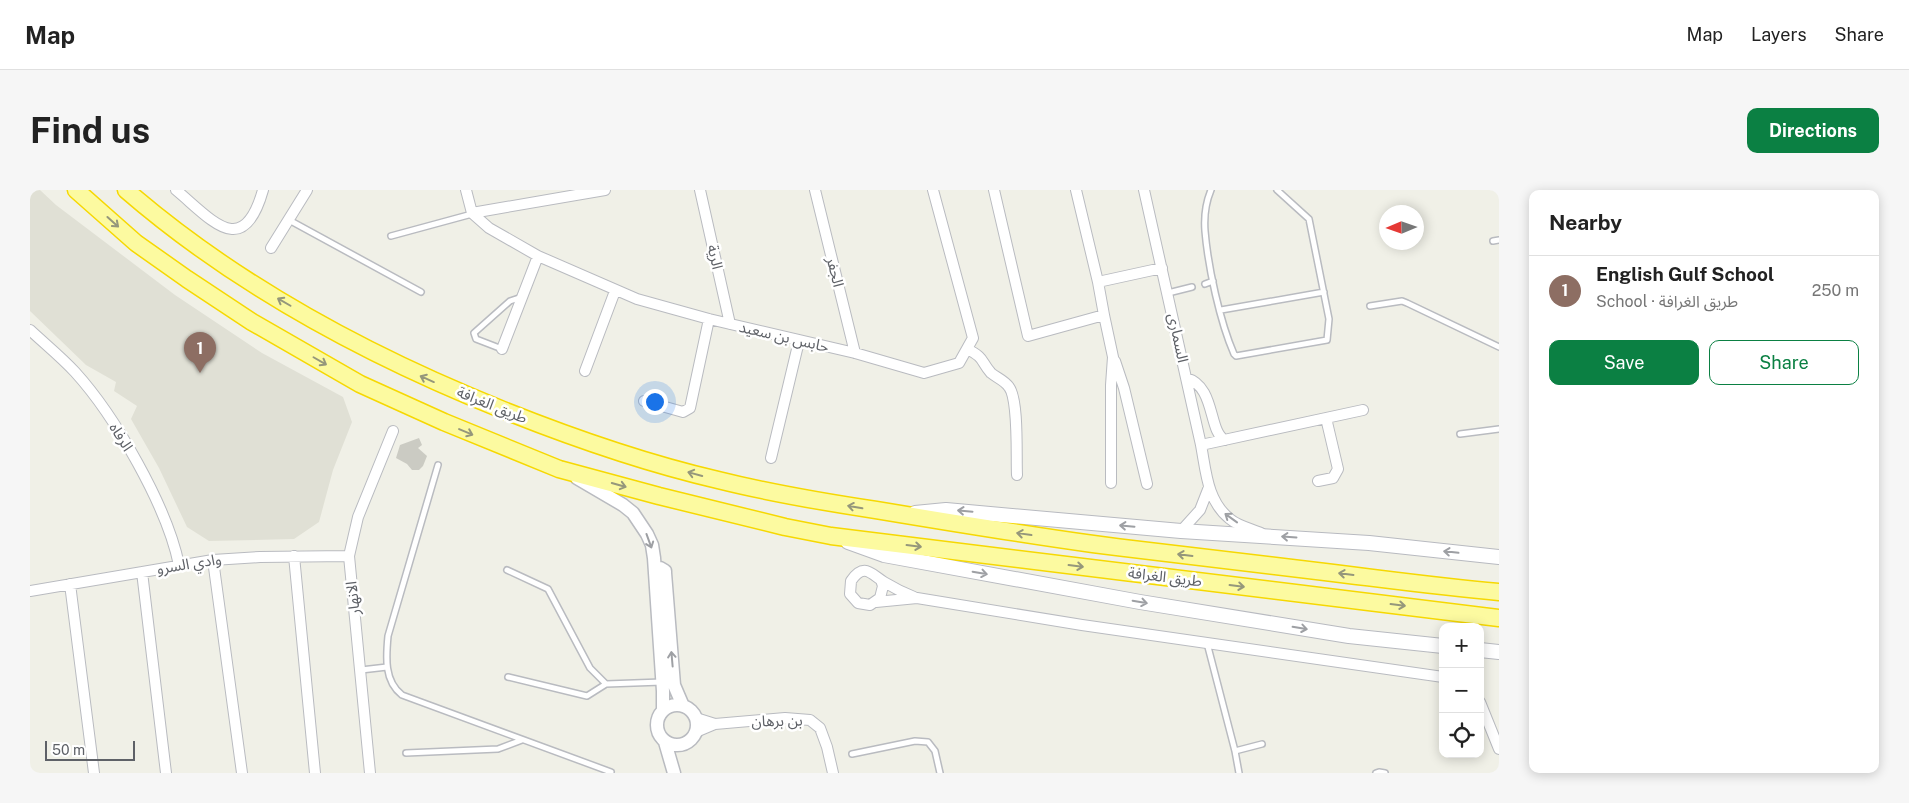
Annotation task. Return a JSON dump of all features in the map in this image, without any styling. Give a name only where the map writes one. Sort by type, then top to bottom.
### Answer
[{"type":"highway","name":"طريق الغرافة","points":[[76,190],[136,243],[268,332],[360,384],[469,433],[559,468],[658,496],[785,527],[831,536],[1499,618]]},
{"type":"highway","name":"طريق الغرافة","points":[[126,190],[182,236],[278,299],[398,365],[443,386],[532,421],[662,466],[721,481],[825,502],[989,530],[1499,592]]},
{"type":"main road","name":"طريق الغرافة","points":[[903,515],[946,510],[1181,531],[1369,543],[1499,558]]},
{"type":"main road","name":"طريق الغرافة","points":[[831,536],[884,555],[1140,602],[1349,636],[1439,646]]},
{"type":"main road","points":[[1484,650],[1499,652]]},
{"type":"street","points":[[176,190],[220,226],[230,230],[241,228],[246,224],[258,204],[263,190]]},
{"type":"street","points":[[271,248],[307,190]]},
{"type":"street","points":[[466,190],[472,213],[605,190]]},
{"type":"street","name":"الرية","points":[[700,190],[730,324]]},
{"type":"street","name":"الجفر","points":[[815,190],[856,353]]},
{"type":"street","points":[[933,190],[973,338],[967,349],[980,356],[992,374],[1002,379],[1011,389],[1015,406],[1017,475]]},
{"type":"street","points":[[994,190],[1028,336],[1104,315]]},
{"type":"street","points":[[1076,190],[1098,282],[1113,357],[1124,388],[1147,484]]},
{"type":"street","name":"السمارى","points":[[1144,190],[1209,487],[1215,503],[1230,520],[1267,536]]},
{"type":"street","name":"حابس بن سعيد","points":[[472,213],[489,228],[538,256],[636,299],[799,341],[856,353],[924,373],[959,363],[967,349]]},
{"type":"street","points":[[502,349],[538,256]]},
{"type":"street","points":[[1098,282],[1162,268]]},
{"type":"street","points":[[585,371],[615,291]]},
{"type":"street","points":[[644,401],[683,412],[690,408],[710,319]]},
{"type":"street","name":"الرفاه","points":[[30,330],[76,373],[127,446],[164,520],[176,549],[179,565]]},
{"type":"street","points":[[772,458],[799,341]]},
{"type":"street","points":[[1111,483],[1111,385],[1113,357]]},
{"type":"street","points":[[1186,378],[1195,382],[1207,397],[1217,433],[1225,440]]},
{"type":"street","points":[[1201,445],[1363,410]]},
{"type":"street","points":[[1318,481],[1333,478],[1338,469],[1326,418]]},
{"type":"street","name":"الانهار","points":[[370,773],[349,556],[358,517],[393,431]]},
{"type":"street","points":[[559,468],[633,512],[652,545],[663,682],[663,710]]},
{"type":"street","points":[[1181,531],[1200,510],[1209,487]]},
{"type":"street","points":[[294,556],[316,773]]},
{"type":"street","name":"وادي السرو","points":[[30,591],[213,560],[294,556],[349,556]]},
{"type":"street","points":[[213,560],[242,773]]},
{"type":"street","points":[[655,573],[660,568],[665,573],[674,684],[683,706]]},
{"type":"street","points":[[917,598],[866,571],[854,576],[849,588],[853,600],[858,604],[864,605],[917,598],[1439,676]]},
{"type":"street","points":[[142,572],[166,773]]},
{"type":"street","points":[[876,602],[883,592],[881,580]]},
{"type":"street","points":[[70,584],[94,773]]},
{"type":"street","points":[[674,705],[683,706],[691,710],[696,718],[696,732],[689,742],[684,745],[674,746],[661,738],[657,727],[659,715],[663,710],[674,705]]},
{"type":"street","points":[[1484,712],[1499,749]]},
{"type":"street","name":"بن برهان","points":[[696,718],[715,724]]},
{"type":"street","name":"بن برهان","points":[[696,732],[715,724],[785,718],[810,720],[820,728],[834,773]]},
{"type":"street","points":[[665,742],[675,773]]},
{"type":"street","points":[[675,773],[684,745]]},
{"type":"lane","points":[[1211,190],[1207,201],[1205,230],[1214,282],[1228,341],[1236,356],[1327,340],[1329,319],[1310,219],[1277,190]]},
{"type":"lane","points":[[391,236],[472,213]]},
{"type":"lane","points":[[289,220],[421,292]]},
{"type":"lane","points":[[1493,241],[1499,240]]},
{"type":"lane","points":[[1205,284],[1214,282]]},
{"type":"lane","points":[[1168,293],[1192,287]]},
{"type":"lane","points":[[1221,310],[1324,292]]},
{"type":"lane","points":[[502,349],[476,339],[474,333],[510,301],[522,297]]},
{"type":"lane","points":[[1370,306],[1402,301],[1499,347]]},
{"type":"lane","points":[[1460,434],[1499,429]]},
{"type":"lane","points":[[438,465],[388,636],[387,667],[394,689],[402,695],[611,772]]},
{"type":"lane","points":[[507,570],[548,589],[590,668],[606,684]]},
{"type":"lane","points":[[1207,643],[1239,773]]},
{"type":"lane","points":[[361,670],[387,667]]},
{"type":"lane","points":[[508,677],[587,696],[606,684],[663,682]]},
{"type":"lane","points":[[406,753],[498,749],[522,740]]},
{"type":"lane","points":[[852,754],[915,741],[928,742],[935,751],[940,773]]},
{"type":"lane","points":[[1235,751],[1262,744]]},
{"type":"lane","points":[[1376,773],[1385,773]]},
{"type":"shaded area","points":[[30,190],[40,190],[56,205],[175,295],[262,353],[343,397],[352,422],[333,470],[319,522],[294,539],[209,541],[187,527],[159,468],[131,419],[137,406],[114,391],[116,382],[86,365],[30,311]]},
{"type":"building","points":[[419,438],[422,445],[418,448],[427,456],[419,470],[412,470],[407,464],[396,458],[400,445]]},
{"type":"place","name":"English Gulf School","points":[[200,373]]}]
